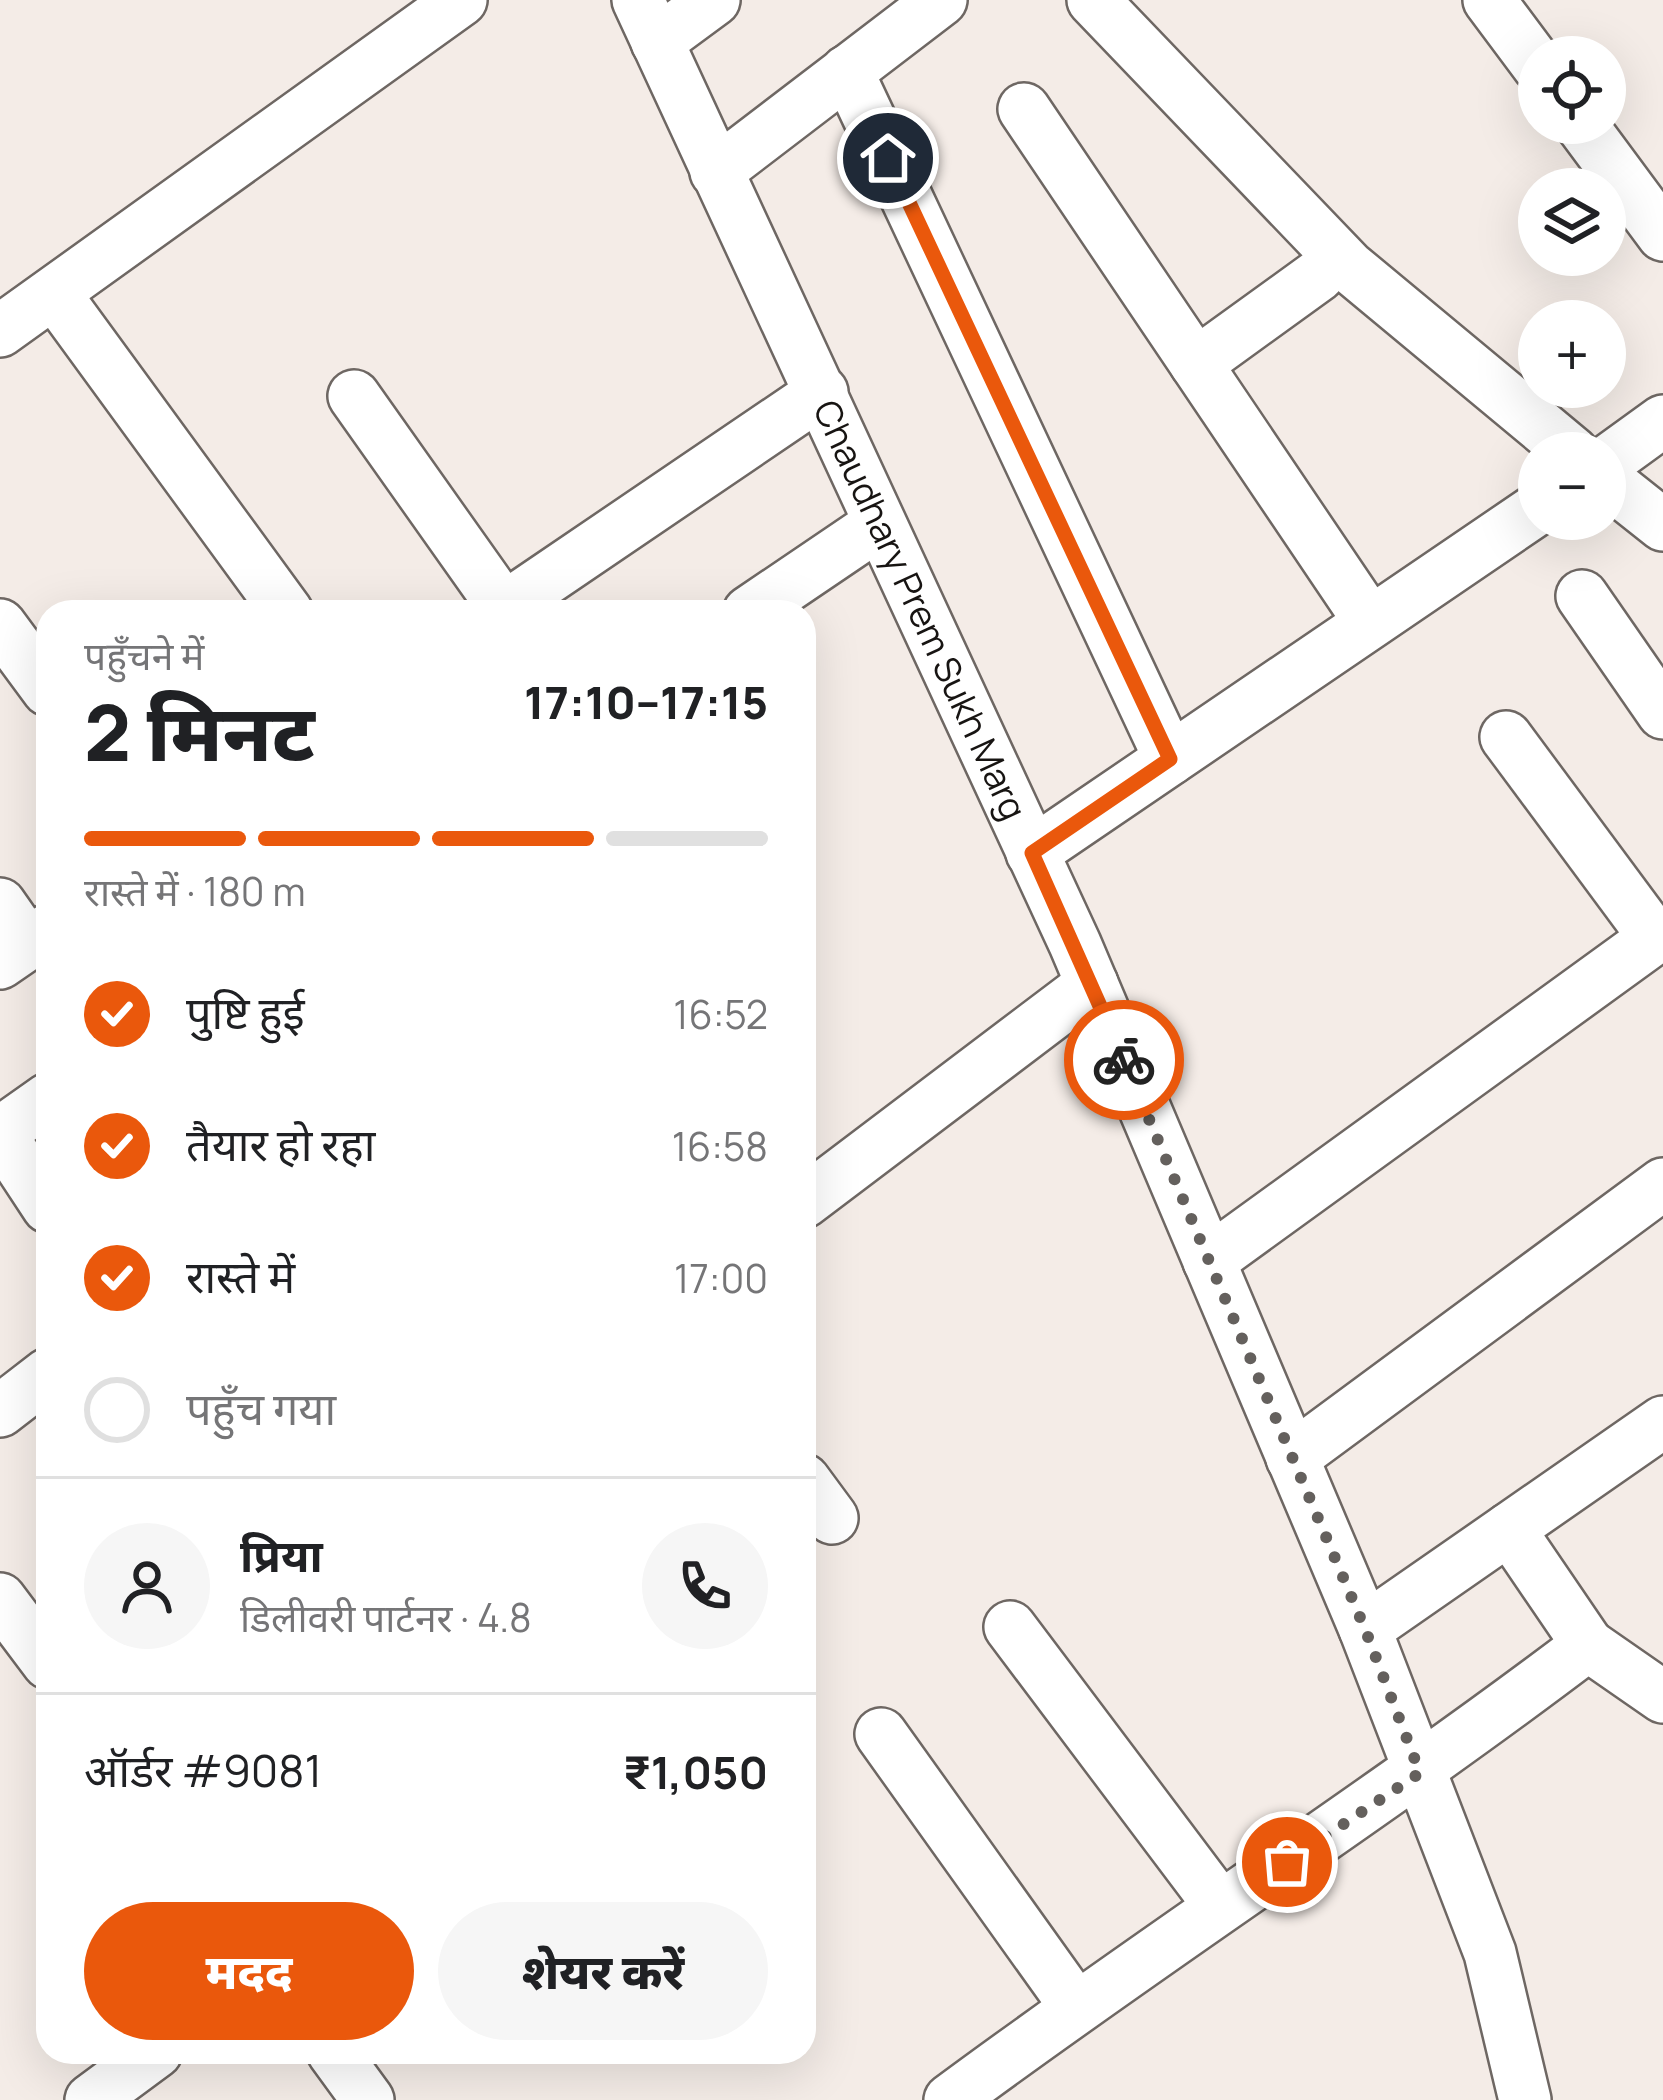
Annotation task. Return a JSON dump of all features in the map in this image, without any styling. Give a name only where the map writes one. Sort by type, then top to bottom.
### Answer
[{"type":"street","points":[[0,331],[461,0]]},
{"type":"street","points":[[648,21],[714,0]]},
{"type":"street","points":[[716,172],[941,0]]},
{"type":"street","points":[[1093,0],[1348,266],[1549,432]]},
{"type":"street","points":[[1489,0],[1518,39]]},
{"type":"street","name":"Chaudhary Prem Sukh Marg","points":[[648,21],[1092,984],[1365,1629],[1490,1953],[1525,2100]]},
{"type":"street","points":[[848,71],[1170,759]]},
{"type":"street","points":[[1024,109],[1370,622]]},
{"type":"street","points":[[1596,144],[1663,235]]},
{"type":"street","points":[[1196,364],[1319,275]]},
{"type":"street","points":[[54,293],[278,600]]},
{"type":"street","points":[[516,600],[822,392]]},
{"type":"street","points":[[354,395],[494,600]]},
{"type":"street","points":[[1626,448],[1663,422]]},
{"type":"street","points":[[1626,496],[1663,525]]},
{"type":"street","points":[[1032,853],[1518,522]]},
{"type":"street","points":[[767,600],[879,524]]},
{"type":"street","points":[[1582,596],[1663,713]]},
{"type":"street","points":[[0,625],[36,674]]},
{"type":"street","points":[[1209,1262],[1659,935],[1506,737]]},
{"type":"street","points":[[816,1193],[1092,984]]},
{"type":"street","points":[[36,1108],[0,1133],[36,1188]]},
{"type":"street","points":[[1292,1458],[1663,1184]]},
{"type":"street","points":[[0,1411],[36,1383]]},
{"type":"street","points":[[1365,1629],[1663,1422]]},
{"type":"street","points":[[1509,1529],[1588,1646],[1663,1697]]},
{"type":"street","points":[[1010,1627],[1220,1906]]},
{"type":"street","points":[[950,2100],[1220,1906],[1420,1773],[1588,1646]]},
{"type":"street","points":[[881,1734],[1076,2007]]},
{"type":"street","points":[[342,2064],[368,2100]]},
{"type":"way so far","points":[[1124,1060],[1365,1629],[1420,1773],[1287,1862]]},
{"type":"route","points":[[888,158],[1170,759],[1032,853],[1124,1060]]}]
